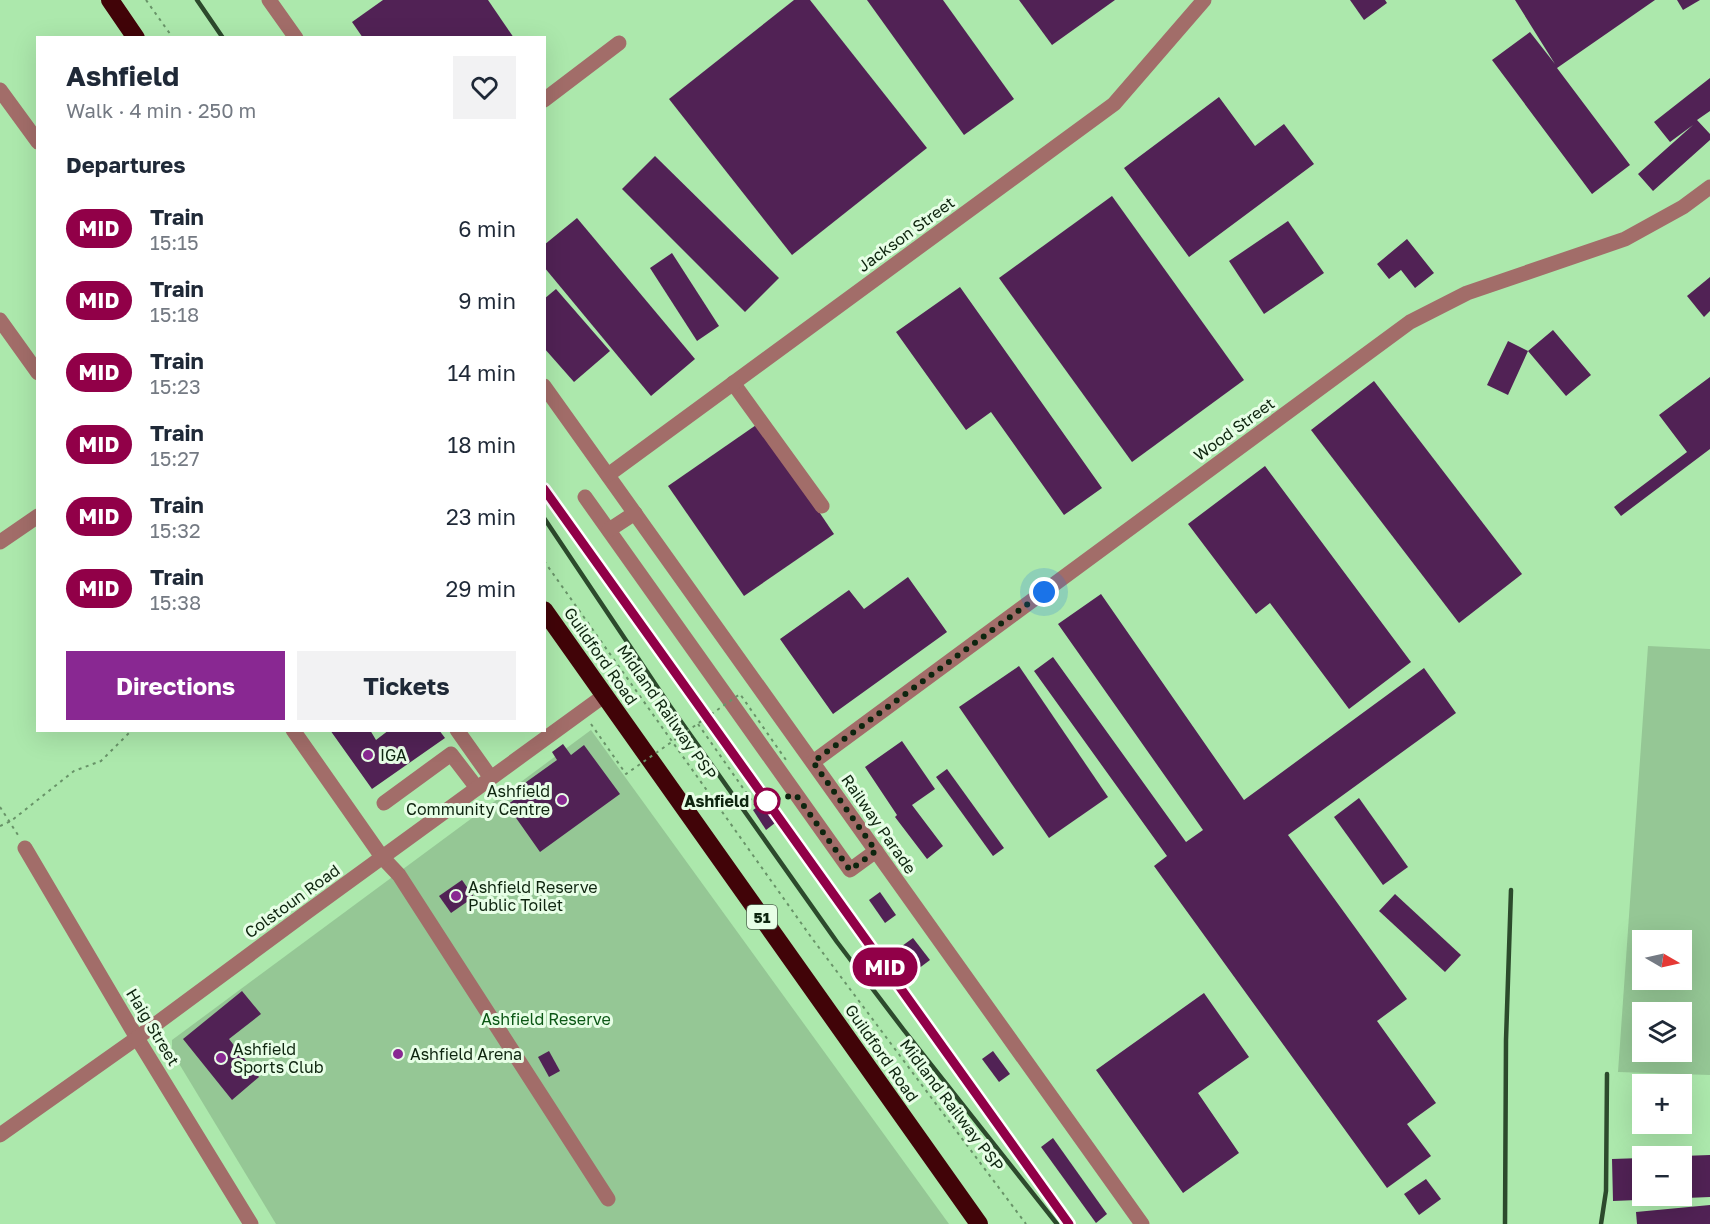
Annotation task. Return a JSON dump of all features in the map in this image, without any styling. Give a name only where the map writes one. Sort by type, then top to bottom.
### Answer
[{"type":"highway","points":[[110,0],[135,36]]},
{"type":"highway","name":"Guildford Road","points":[[546,613],[979,1224]]},
{"type":"street","points":[[269,0],[295,36]]},
{"type":"street","name":"Jackson Street","points":[[608,475],[1114,104],[1204,0]]},
{"type":"street","points":[[546,98],[619,43]]},
{"type":"street","points":[[0,90],[36,139]]},
{"type":"street","name":"Wood Street","points":[[813,762],[1410,322],[1467,293],[1625,238],[1683,207],[1710,187]]},
{"type":"street","points":[[0,320],[36,370]]},
{"type":"street","points":[[734,383],[822,506]]},
{"type":"street","name":"Railway Parade","points":[[546,389],[1142,1224]]},
{"type":"street","points":[[585,497],[850,870],[876,851]]},
{"type":"street","points":[[609,530],[635,513]]},
{"type":"street","points":[[0,542],[36,517]]},
{"type":"street","name":"Colstoun Road","points":[[0,1135],[137,1038],[605,695]]},
{"type":"street","points":[[294,732],[382,857],[399,875],[608,1199]]},
{"type":"street","points":[[458,732],[491,778]]},
{"type":"street","points":[[384,803],[451,754],[477,788]]},
{"type":"street","name":"Haig Street","points":[[26,848],[137,1038],[251,1224]]},
{"type":"path","points":[[146,0],[172,36]]},
{"type":"path","name":"Midland Railway PSP","points":[[546,564],[811,937],[1026,1224]]},
{"type":"path","points":[[591,724],[626,774],[740,694],[786,760]]},
{"type":"path","points":[[698,724],[757,808]]},
{"type":"path","points":[[0,826],[9,822],[74,771],[101,761],[130,732]]},
{"type":"path","points":[[0,807],[26,848]]},
{"type":"green space","points":[[1648,646],[1710,649],[1710,1075],[1618,1072]]},
{"type":"green space","name":"Ashfield Reserve","points":[[591,730],[949,1224],[276,1224],[172,1052],[172,1040]]},
{"type":"building","points":[[383,0],[488,0],[513,36],[362,36],[352,22]]},
{"type":"building","points":[[794,0],[810,0],[927,148],[792,255],[669,99]]},
{"type":"building","points":[[867,0],[943,0],[1014,99],[964,135]]},
{"type":"building","points":[[1019,0],[1115,0],[1052,45]]},
{"type":"building","points":[[1350,0],[1385,0],[1387,3],[1364,20]]},
{"type":"building","points":[[1515,0],[1655,0],[1557,68],[1630,165],[1592,194],[1492,60],[1530,32],[1555,64]]},
{"type":"building","points":[[1677,0],[1700,0],[1683,10]]},
{"type":"building","points":[[1710,78],[1710,111],[1697,120],[1710,134],[1710,140],[1653,191],[1638,174],[1693,125],[1670,142],[1654,122]]},
{"type":"building","points":[[1219,97],[1255,146],[1284,124],[1314,164],[1189,257],[1124,168]]},
{"type":"building","points":[[655,156],[779,278],[745,312],[622,189]]},
{"type":"building","points":[[1112,196],[1244,380],[1132,462],[999,278]]},
{"type":"building","points":[[577,218],[695,359],[651,396],[546,269],[546,243]]},
{"type":"building","points":[[1288,221],[1324,273],[1264,314],[1229,261]]},
{"type":"building","points":[[1407,239],[1434,273],[1415,288],[1401,270],[1389,279],[1377,264]]},
{"type":"building","points":[[672,253],[719,326],[697,341],[650,268]]},
{"type":"building","points":[[1710,277],[1710,311],[1704,317],[1687,296]]},
{"type":"building","points":[[960,287],[1102,488],[1064,515],[991,412],[966,430],[896,332]]},
{"type":"building","points":[[556,289],[610,351],[574,382],[546,350],[546,297]]},
{"type":"building","points":[[1553,330],[1591,375],[1566,396],[1528,351]]},
{"type":"building","points":[[1508,341],[1528,351],[1508,395],[1487,385]]},
{"type":"building","points":[[1710,377],[1710,449],[1621,516],[1614,507],[1687,452],[1659,415]]},
{"type":"building","points":[[1374,381],[1522,574],[1459,623],[1311,430]]},
{"type":"building","points":[[759,423],[834,534],[744,596],[668,486]]},
{"type":"building","points":[[1265,466],[1411,662],[1349,709],[1270,603],[1256,614],[1188,524]]},
{"type":"building","points":[[908,577],[947,632],[833,714],[780,639],[849,590],[864,609]]},
{"type":"building","points":[[1101,594],[1244,800],[1424,668],[1456,713],[1288,835],[1407,999],[1377,1021],[1436,1103],[1407,1124],[1431,1156],[1387,1188],[1154,866],[1167,856],[1034,671],[1053,657],[1186,842],[1203,830],[1058,624]]},
{"type":"building","points":[[1019,666],[1108,797],[1049,838],[959,707]]},
{"type":"building","points":[[331,732],[371,732],[376,740],[386,732],[440,732],[445,738],[372,789]]},
{"type":"building","points":[[902,741],[935,789],[912,805],[943,846],[927,859],[895,817],[897,815],[865,767]]},
{"type":"building","name":"Ashfield Community Centre","points":[[563,744],[571,755],[584,745],[620,794],[540,852],[507,805],[519,796],[515,790],[557,760],[552,752]]},
{"type":"building","points":[[947,769],[1004,848],[993,856],[936,777]]},
{"type":"building","points":[[1359,798],[1408,867],[1383,885],[1334,817]]},
{"type":"building","points":[[762,804],[775,823],[766,830],[753,810]]},
{"type":"building","name":"Ashfield Reserve Public Toilet","points":[[462,880],[474,897],[451,913],[439,896]]},
{"type":"building","points":[[880,892],[896,915],[885,923],[869,900]]},
{"type":"building","points":[[1395,894],[1461,955],[1445,972],[1379,911]]},
{"type":"building","points":[[913,938],[930,960],[918,969],[902,946]]},
{"type":"building","name":"Ashfield Sports Club","points":[[242,991],[261,1014],[229,1039],[259,1077],[232,1100],[183,1039]]},
{"type":"building","points":[[1204,993],[1249,1057],[1198,1093],[1239,1153],[1183,1193],[1096,1070]]},
{"type":"building","points":[[549,1051],[560,1071],[549,1077],[538,1057]]},
{"type":"building","points":[[993,1051],[1010,1074],[999,1082],[982,1059]]},
{"type":"building","points":[[1053,1138],[1107,1214],[1096,1223],[1041,1147]]},
{"type":"building","points":[[1710,1155],[1710,1197],[1692,1198],[1692,1156]]},
{"type":"building","points":[[1632,1158],[1632,1200],[1613,1201],[1612,1159]]},
{"type":"building","points":[[1426,1179],[1441,1199],[1419,1215],[1404,1194]]},
{"type":"building","points":[[1710,1205],[1710,1224],[1637,1224],[1636,1212]]},
{"type":"railway","points":[[197,0],[222,36]]},
{"type":"railway","points":[[546,492],[1069,1224]]},
{"type":"railway","points":[[546,521],[670,706],[837,942],[1057,1224]]},
{"type":"railway","points":[[1505,1224],[1506,1040],[1511,890]]},
{"type":"railway","points":[[1601,1224],[1606,1191],[1607,1074]]},
{"type":"train","name":"MID","points":[[546,492],[1069,1224]]},
{"type":"place","name":"IGA","points":[[368,755]]},
{"type":"place","name":"Ashfield Community Centre","points":[[562,800]]},
{"type":"place","name":"Ashfield","points":[[767,801]]},
{"type":"place","name":"Ashfield Reserve Public Toilet","points":[[456,896]]},
{"type":"place","name":"Ashfield Arena","points":[[398,1054]]},
{"type":"place","name":"Ashfield Sports Club","points":[[221,1058]]},
{"type":"route","points":[[767,801],[796,795],[850,870],[876,851],[813,762],[1044,592]]}]
